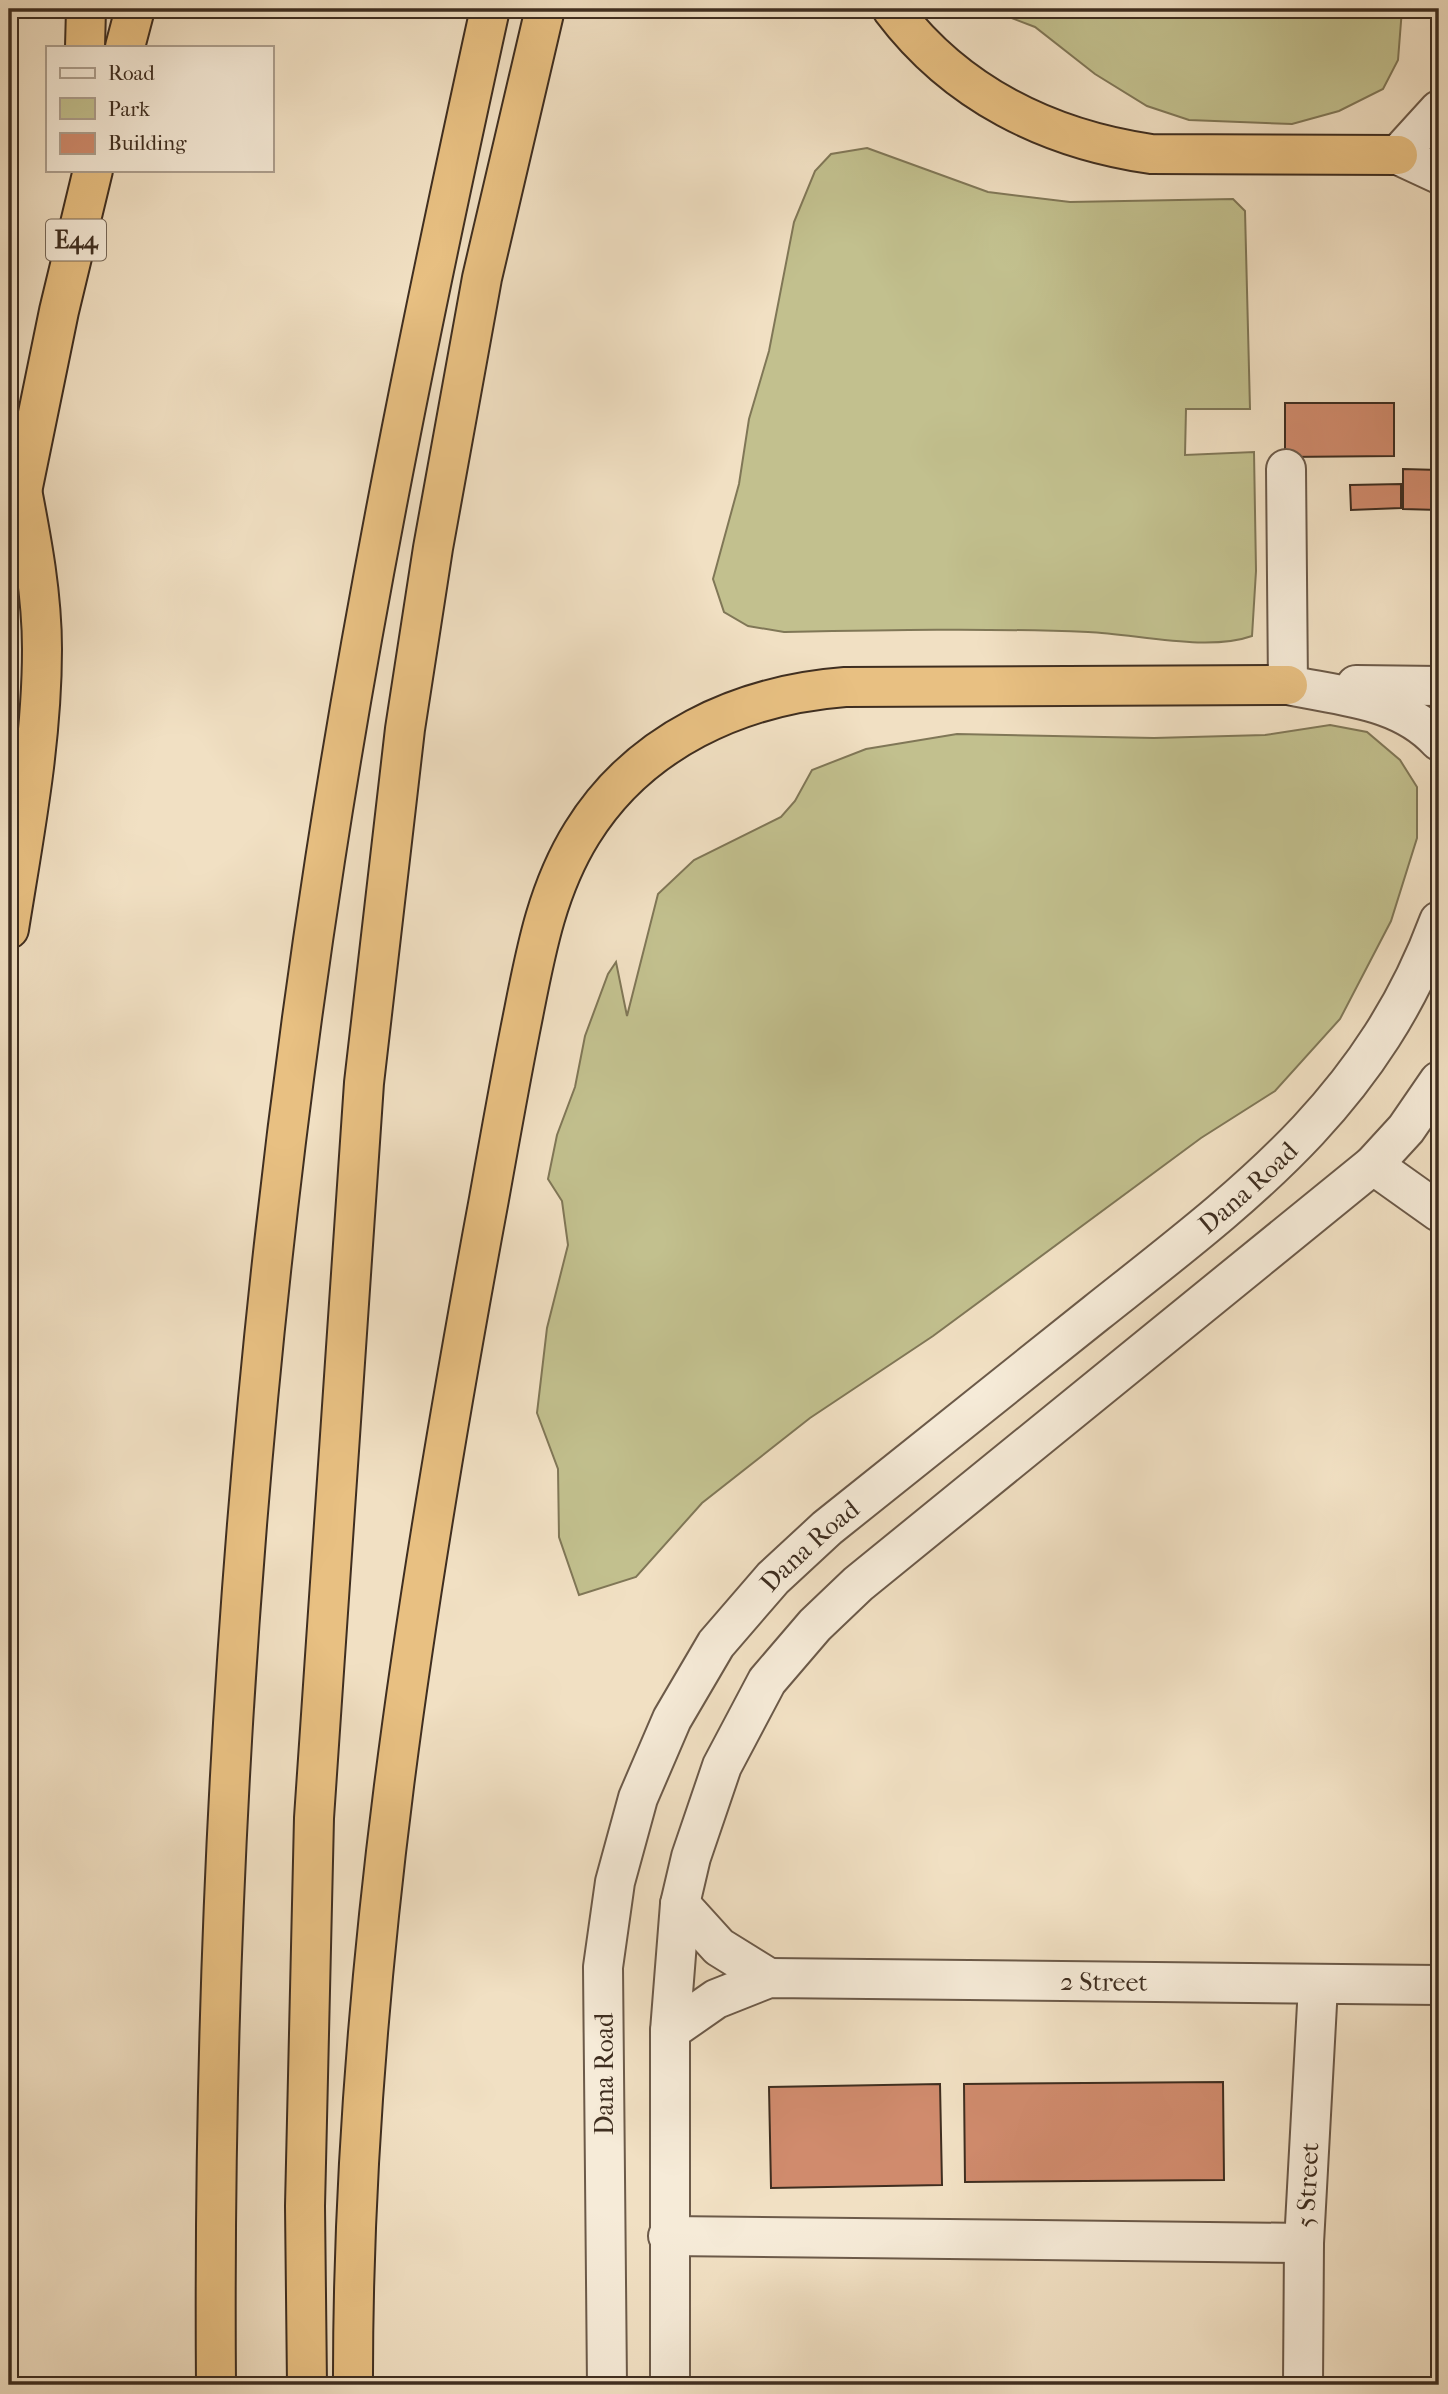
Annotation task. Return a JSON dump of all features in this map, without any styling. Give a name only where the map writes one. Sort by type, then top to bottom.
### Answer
[{"type":"highway","points":[[85,46],[86,9]]},
{"type":"highway","points":[[125,46],[135,9]]},
{"type":"highway","points":[[216,2385],[217,2073],[225,1853],[236,1660],[272,1267],[324,867],[347,724],[414,370],[490,9]]},
{"type":"highway","points":[[307,2385],[306,2109],[314,1818],[364,1083],[405,729],[433,548],[484,265],[545,9]]},
{"type":"highway","points":[[892,9],[931,54],[962,80],[1032,122],[1071,137],[1110,148],[1151,154],[1398,155]]},
{"type":"highway","name":"E44","points":[[9,562],[22,490],[93,172]]},
{"type":"highway","points":[[9,929],[37,750],[41,698],[39,594],[22,490]]},
{"type":"highway","points":[[353,2385],[357,2203],[366,2067],[403,1729],[449,1425],[498,1147],[540,933],[565,861],[585,828],[635,770],[698,726],[769,698],[806,690],[845,687],[1287,685]]},
{"type":"street","points":[[1398,155],[1439,110]]},
{"type":"street","points":[[1398,155],[1439,155]]},
{"type":"street","points":[[1398,155],[1439,174]]},
{"type":"street","points":[[1286,469],[1287,685]]},
{"type":"street","points":[[1287,685],[1439,686]]},
{"type":"street","points":[[1287,685],[1391,708],[1411,717],[1439,741]]},
{"type":"street","name":"Dana Road","points":[[607,2385],[603,1968],[618,1870],[638,1798],[672,1719],[716,1644],[773,1578],[827,1528],[1234,1203],[1309,1132],[1338,1100],[1387,1030],[1427,953],[1439,921]]},
{"type":"street","points":[[670,2385],[670,2031],[680,1904],[698,1834],[722,1766],[767,1681],[815,1625],[858,1584],[1373,1165],[1406,1129],[1439,1082]]},
{"type":"street","points":[[1373,1165],[1439,1212]]},
{"type":"street","points":[[680,1904],[719,1947],[769,1978]]},
{"type":"street","name":"2 Street","points":[[670,2031],[716,1999],[769,1978],[1318,1986],[1439,1985]]},
{"type":"street","name":"5 Street","points":[[1303,2385],[1304,2243],[1318,1986]]},
{"type":"street","points":[[668,2236],[1304,2243]]},
{"type":"green space","points":[[988,9],[1402,9],[1398,60],[1383,89],[1339,111],[1292,124],[1189,120],[1147,106],[1095,74],[1035,27]]},
{"type":"green space","points":[[867,148],[988,192],[1070,202],[1233,199],[1245,211],[1250,409],[1186,409],[1185,455],[1254,452],[1256,571],[1252,636],[1234,641],[1193,642],[1107,633],[1050,631],[784,632],[748,626],[724,612],[713,579],[739,484],[749,419],[769,351],[794,222],[815,171],[831,154]]},
{"type":"green space","points":[[1330,725],[1367,732],[1400,760],[1417,787],[1417,838],[1391,921],[1340,1019],[1275,1091],[1201,1138],[933,1336],[810,1418],[702,1503],[636,1577],[579,1595],[559,1537],[558,1469],[537,1413],[547,1328],[568,1245],[562,1201],[548,1179],[557,1135],[575,1087],[585,1036],[608,974],[616,962],[627,1016],[658,894],[694,860],[781,817],[795,801],[812,770],[866,749],[957,734],[1154,738],[1265,735]]},
{"type":"building","points":[[1285,403],[1394,403],[1394,456],[1285,457]]},
{"type":"building","points":[[1403,469],[1439,470],[1439,510],[1403,509]]},
{"type":"building","points":[[1401,484],[1401,508],[1351,510],[1350,485]]},
{"type":"building","points":[[1223,2082],[1224,2180],[965,2182],[964,2084]]},
{"type":"building","points":[[940,2084],[942,2185],[771,2188],[769,2087]]}]
